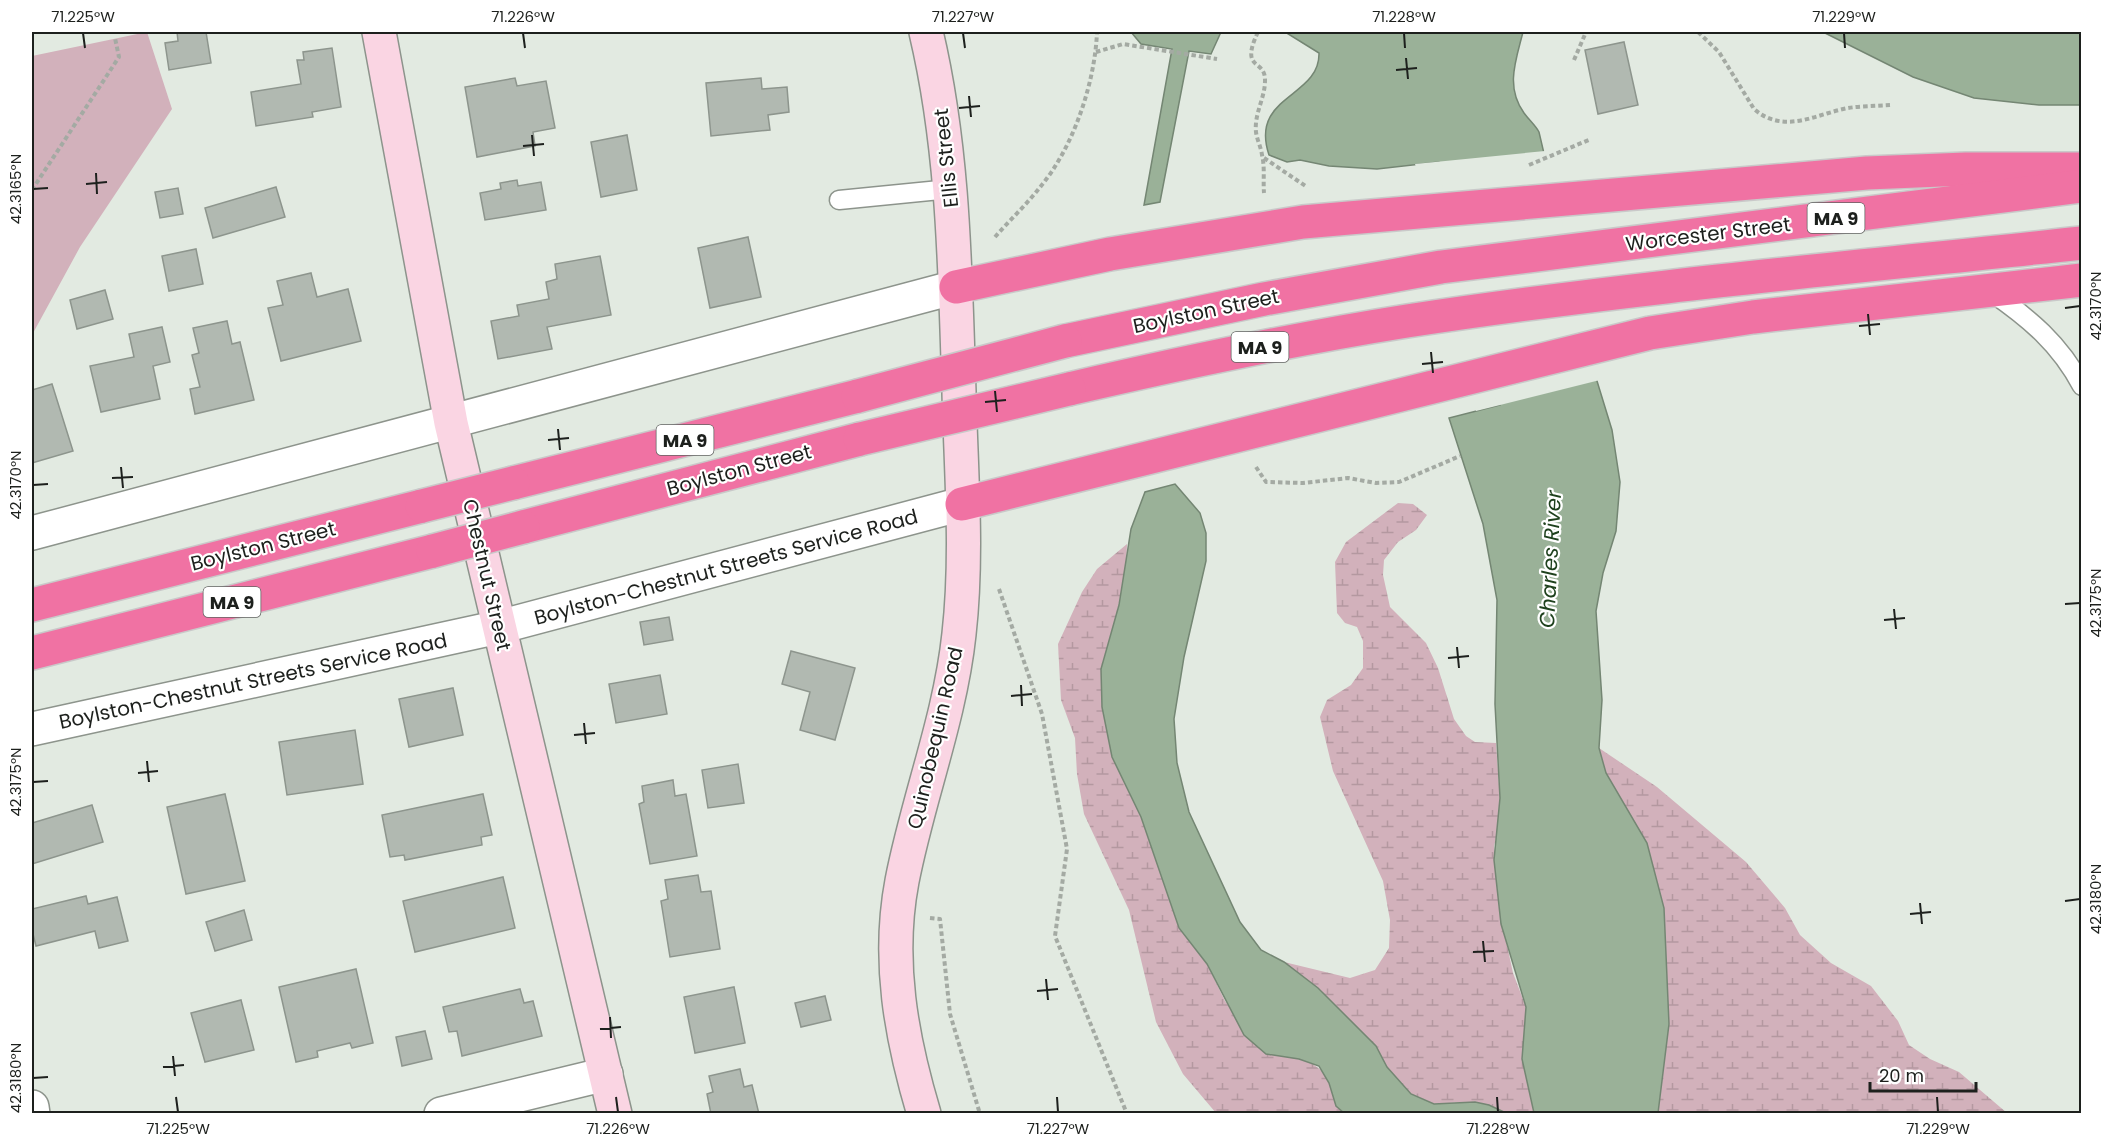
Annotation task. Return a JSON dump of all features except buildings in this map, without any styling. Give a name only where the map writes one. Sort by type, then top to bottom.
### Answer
[{"type":"highway","points":[[956,287],[1110,254],[1304,222],[1867,173],[1966,169],[2082,169]]},
{"type":"highway","name":"Worcester Street","points":[[1441,267],[2082,186]]},
{"type":"highway","name":"Boylston Street","points":[[32,653],[433,551],[860,438],[1279,343],[1452,314],[1602,295],[2082,243]]},
{"type":"highway","name":"Boylston Street","points":[[32,605],[858,396],[1065,341],[1264,299],[1441,267]]},
{"type":"highway","points":[[962,504],[1685,326],[1753,316],[2082,280]]},
{"type":"main road","name":"Chestnut Street","points":[[379,32],[452,423],[615,1113]]},
{"type":"main road","name":"Ellis Street","points":[[926,32],[939,94],[950,189],[956,287]]},
{"type":"main road","name":"Quinobequin Road","points":[[924,1113],[900,1017],[896,962],[897,916],[908,854],[941,731],[954,668],[964,556],[956,287]]},
{"type":"street","points":[[32,533],[956,287]]},
{"type":"street","name":"Boylston-Chestnut Streets Service Road","points":[[32,729],[499,627],[962,504]]},
{"type":"street","points":[[441,1113],[606,1074]]},
{"type":"street","points":[[32,1107],[33,1113]]},
{"type":"lane","points":[[839,200],[950,189]]},
{"type":"lane","points":[[1989,291],[2046,335],[2061,351],[2082,386]]},
{"type":"path","points":[[994,237],[1043,184],[1060,157],[1086,100],[1096,52],[1097,32]]},
{"type":"path","points":[[1258,32],[1250,49],[1251,60],[1262,71],[1266,80],[1257,109],[1256,132],[1263,157],[1264,196],[1274,195]]},
{"type":"path","points":[[1574,60],[1586,32]]},
{"type":"path","points":[[1698,32],[1719,52],[1742,84],[1754,110],[1761,115],[1772,119],[1806,122],[1847,108],[1890,105]]},
{"type":"path","points":[[32,190],[119,57],[116,38]]},
{"type":"path","points":[[1096,52],[1123,44],[1217,59]]},
{"type":"path","points":[[1519,170],[1592,139]]},
{"type":"path","points":[[1263,157],[1317,193]]},
{"type":"path","points":[[1251,458],[1266,482],[1303,483],[1348,478],[1376,483],[1399,482],[1460,456]]},
{"type":"path","points":[[996,582],[1042,714],[1066,849],[1055,936],[1127,1113]]},
{"type":"path","points":[[897,916],[940,919],[950,1014],[980,1113]]},
{"type":"green space","points":[[147,32],[172,109],[80,247],[32,335],[32,56]]},
{"type":"green space","points":[[1398,503],[1413,504],[1427,515],[1416,530],[1398,542],[1384,560],[1383,575],[1390,607],[1426,643],[1438,668],[1454,719],[1466,736],[1475,742],[1496,743],[1500,824],[1494,846],[1499,908],[1513,973],[1526,1007],[1522,1059],[1534,1113],[1506,1113],[1464,1102],[1434,1104],[1411,1094],[1387,1067],[1376,1046],[1318,988],[1284,962],[1350,978],[1375,970],[1389,948],[1390,920],[1383,881],[1333,771],[1320,717],[1327,700],[1351,685],[1363,668],[1363,641],[1357,627],[1345,623],[1337,613],[1335,562],[1346,542]]},
{"type":"green space","points":[[1127,544],[1126,571],[1112,634],[1112,757],[1141,817],[1179,928],[1207,964],[1225,1001],[1266,1054],[1303,1060],[1319,1068],[1330,1084],[1337,1103],[1344,1113],[1216,1113],[1183,1074],[1156,1022],[1129,910],[1084,814],[1077,774],[1075,738],[1061,700],[1058,644],[1082,592],[1097,569]]},
{"type":"green space","points":[[1599,748],[1657,787],[1746,862],[1785,908],[1800,935],[1831,963],[1871,986],[1898,1021],[1909,1045],[1930,1059],[1959,1072],[2007,1113],[1658,1113],[1669,1024],[1664,908],[1647,843],[1606,773]]},
{"type":"water","points":[[1131,32],[1221,32],[1211,54],[1189,51],[1160,202],[1144,205],[1172,49],[1141,44]]},
{"type":"water","name":"Charles River","points":[[1285,32],[1523,32],[1514,73],[1515,93],[1524,113],[1539,132],[1597,381],[1612,430],[1620,482],[1616,531],[1603,573],[1596,611],[1602,700],[1599,748],[1606,773],[1647,843],[1664,908],[1669,1024],[1658,1113],[1534,1113],[1522,1059],[1526,1007],[1501,924],[1494,860],[1500,798],[1495,704],[1497,600],[1483,524],[1449,418],[1500,405],[1439,162],[1377,169],[1329,166],[1300,160],[1287,162],[1269,155],[1265,135],[1269,120],[1276,108],[1309,79],[1316,68],[1319,53]]},
{"type":"water","points":[[1823,32],[2081,32],[2081,105],[2039,105],[1974,98],[1913,77]]},
{"type":"water","points":[[1175,484],[1200,513],[1206,533],[1206,561],[1184,657],[1174,719],[1177,763],[1189,812],[1240,922],[1261,950],[1284,962],[1318,988],[1376,1046],[1387,1067],[1411,1094],[1434,1104],[1475,1102],[1489,1105],[1506,1113],[1344,1113],[1336,1106],[1329,1083],[1319,1066],[1299,1059],[1266,1054],[1244,1035],[1207,964],[1179,928],[1141,817],[1112,757],[1102,707],[1101,669],[1119,605],[1131,529],[1145,492]]},
{"type":"pier","points":[[1545,151],[1600,380],[1476,411],[1475,408],[1497,403],[1437,165],[1416,167],[1415,164]]}]
